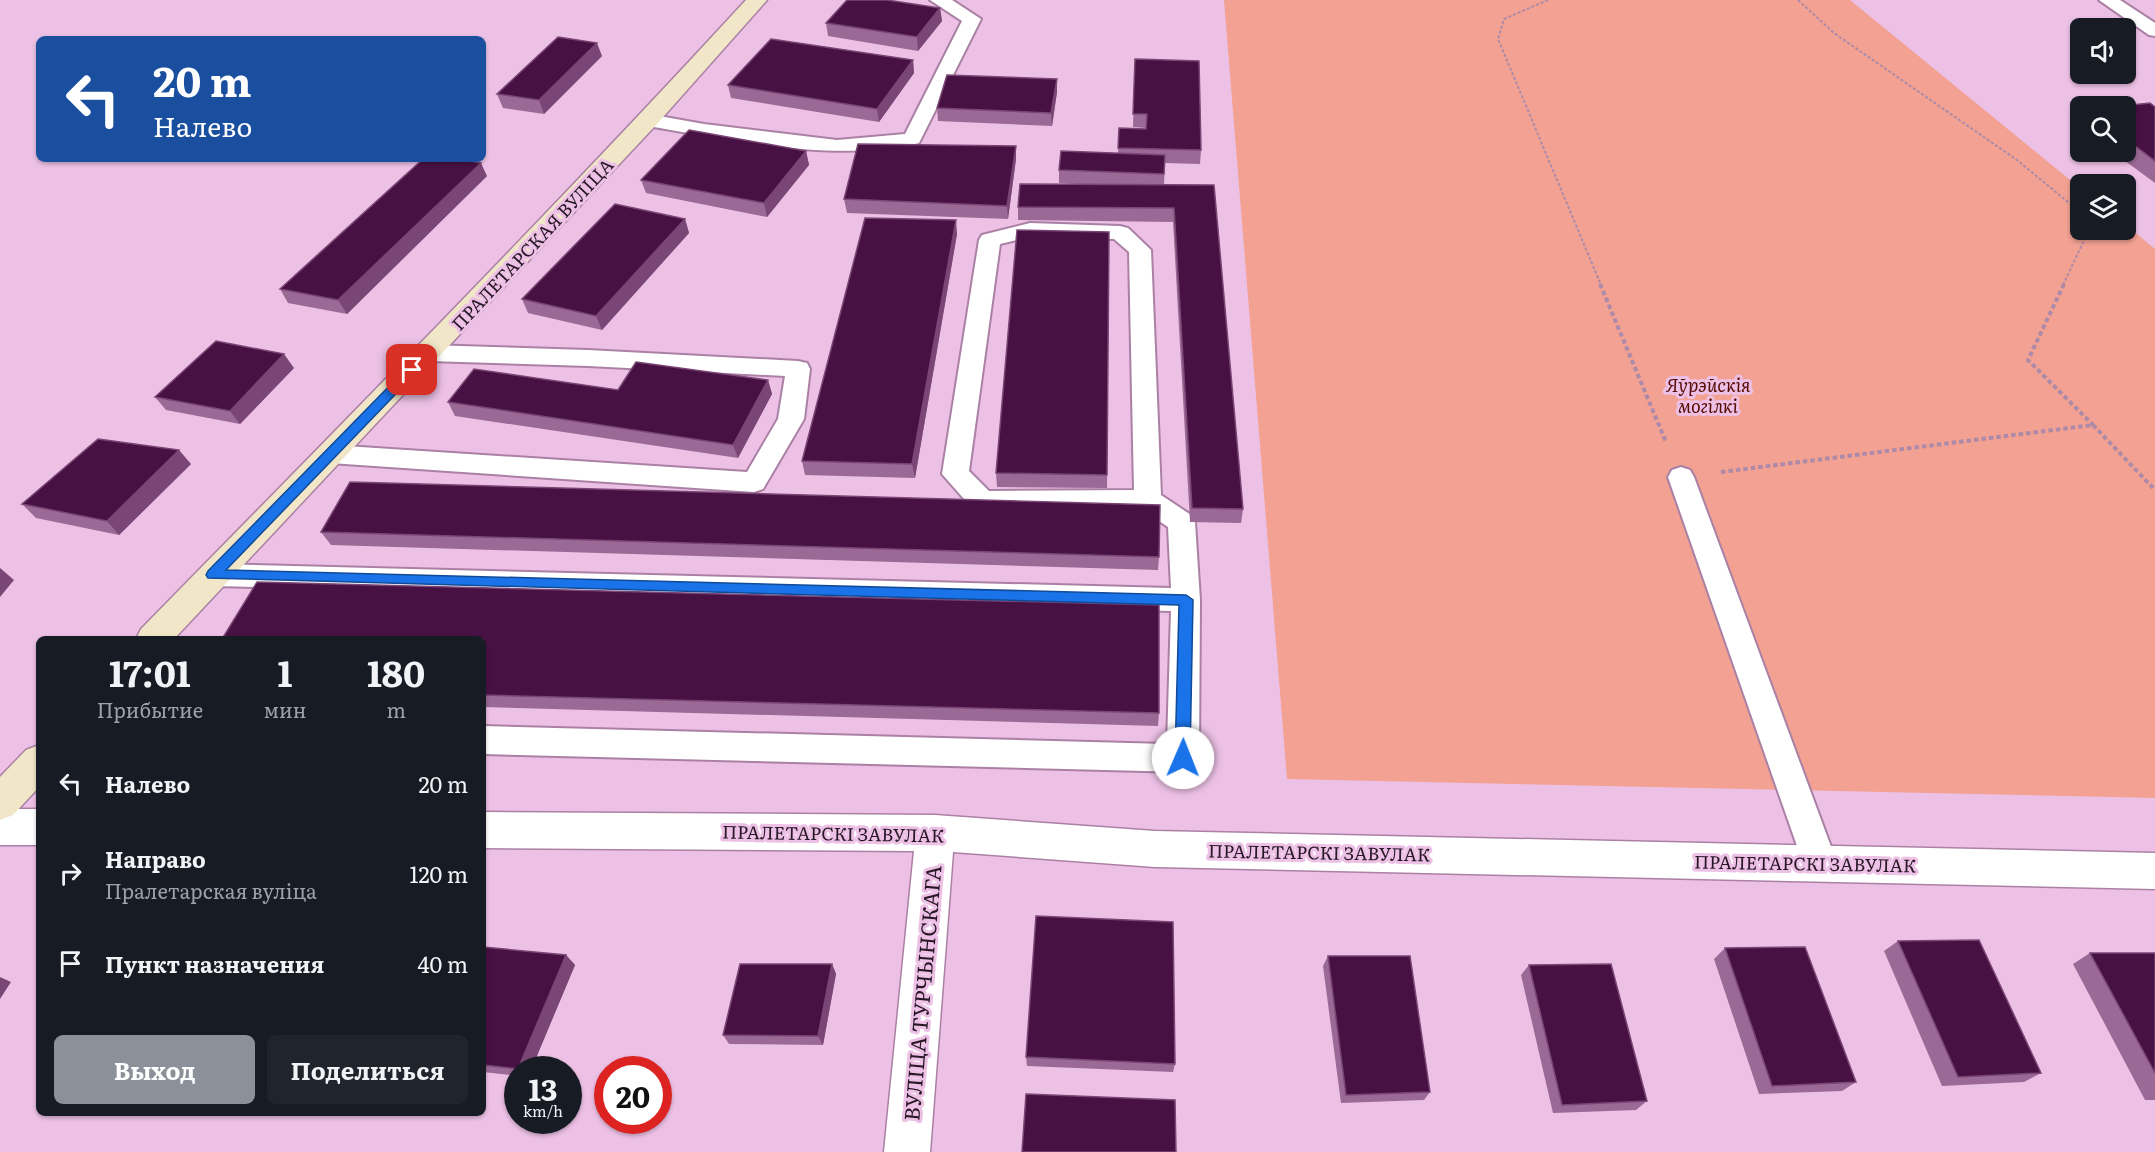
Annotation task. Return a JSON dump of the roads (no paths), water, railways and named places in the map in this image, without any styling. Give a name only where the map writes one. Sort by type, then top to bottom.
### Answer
[{"type":"street","name":"ПРАЛЕТАРСКАЯ ВУЛІЦА","points":[[156,636],[428,353],[648,120],[757,0]]},
{"type":"street","points":[[0,803],[36,764]]},
{"type":"street","points":[[0,827],[36,827]]},
{"type":"street","name":"ПРАЛЕТАРСКІ ЗАВУЛАК","points":[[486,830],[935,833],[1155,849],[2155,871]]},
{"type":"street","name":"ВУЛІЦА ТУРЧЫНСКАГА","points":[[907,1152],[935,833]]},
{"type":"lane","points":[[648,120],[704,130],[837,146],[912,139],[972,19],[939,0]]},
{"type":"lane","points":[[2108,0],[2155,31]]},
{"type":"lane","points":[[486,740],[1183,758],[1186,600],[1181,522],[1148,500],[982,501],[955,474],[990,240],[1030,230],[1120,233],[1140,250],[1148,500]]},
{"type":"lane","points":[[330,454],[754,482],[791,419],[798,369],[588,358],[428,353]]},
{"type":"lane","points":[[1681,477],[1820,863]]},
{"type":"lane","points":[[213,575],[1186,600]]},
{"type":"park label","name":"Яўрэйскія могілкі","points":[[1708,394]]}]
